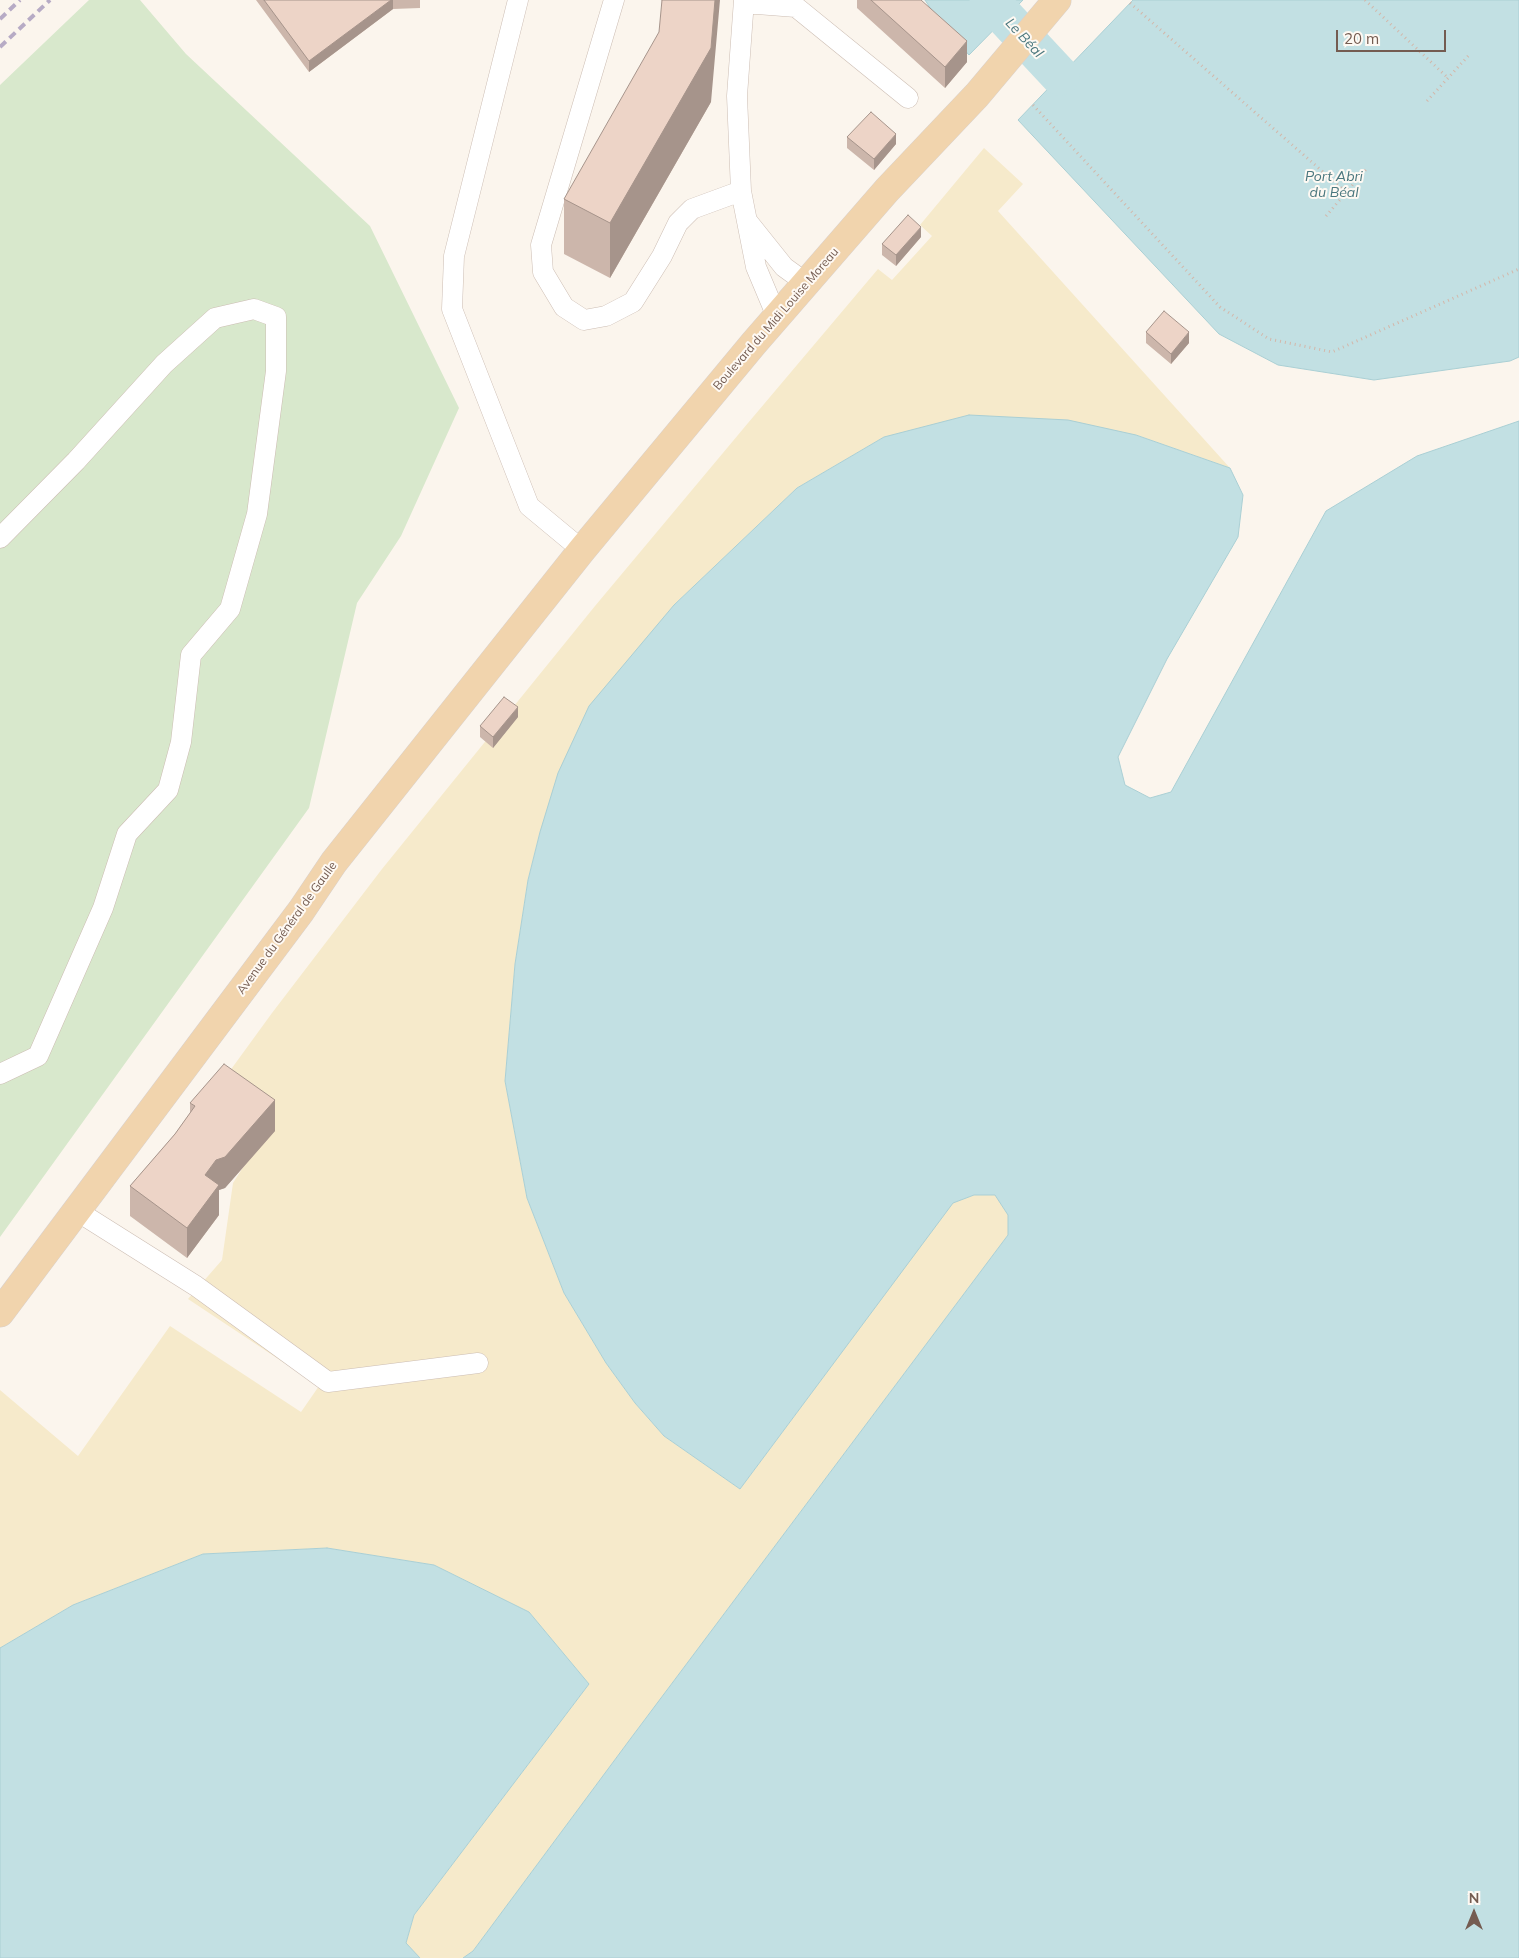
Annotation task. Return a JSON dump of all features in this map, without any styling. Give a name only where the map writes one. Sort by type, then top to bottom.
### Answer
[{"type":"main road","name":"Boulevard du Midi Louise Moreau","points":[[582,550],[777,317],[887,190],[977,95],[1057,0]]},
{"type":"main road","name":"Avenue du Général de Gaulle","points":[[0,1313],[301,911],[334,862],[582,550]]},
{"type":"lane","points":[[518,0],[454,256],[452,309],[529,506],[582,550]]},
{"type":"lane","points":[[614,0],[541,245],[543,272],[564,307],[584,320],[606,316],[633,302],[662,256],[678,223],[692,209],[741,191]]},
{"type":"lane","points":[[777,317],[756,267],[741,191],[737,96],[744,2],[796,7],[908,98]]},
{"type":"lane","points":[[747,221],[784,267],[806,284]]},
{"type":"lane","points":[[0,538],[76,461],[164,364],[215,318],[254,309],[276,317],[276,371],[257,514],[230,609],[191,656],[181,742],[168,790],[127,834],[103,908],[38,1056],[0,1074]]},
{"type":"lane","points":[[77,1211],[196,1286],[328,1382],[478,1363]]},
{"type":"path","points":[[1365,0],[1448,78]]},
{"type":"path","points":[[1130,3],[1346,192]]},
{"type":"path","points":[[1427,101],[1470,54]]},
{"type":"path","points":[[1034,105],[1220,307],[1269,339],[1332,352],[1519,269]]},
{"type":"path","points":[[1326,216],[1368,167]]},
{"type":"green space","points":[[89,0],[140,0],[186,54],[370,226],[459,408],[401,536],[357,603],[309,808],[0,1237],[0,85]]},
{"type":"sand","points":[[984,148],[1023,184],[998,211],[1230,468],[1136,435],[884,437],[797,488],[674,605],[540,832],[528,880],[515,964],[505,1081],[527,1198],[564,1293],[606,1363],[635,1403],[664,1436],[740,1489],[953,1202],[974,1195],[996,1195],[1008,1215],[1008,1235],[473,1951],[463,1958],[420,1958],[406,1943],[414,1915],[589,1684],[529,1612],[434,1565],[327,1548],[203,1554],[73,1605],[0,1648],[0,1390],[78,1456],[170,1326],[301,1412],[319,1386],[188,1299],[222,1260],[233,1183],[263,1136],[208,1101],[272,1013],[382,869],[595,606],[748,423],[878,269],[892,280],[932,236],[920,225]]},
{"type":"water","points":[[925,0],[1023,0],[969,55],[939,21]]},
{"type":"water","name":"Port Abri du Béal","points":[[1133,0],[1519,0],[1519,357],[1510,361],[1374,380],[1278,365],[1219,334],[1018,120]]},
{"type":"water","points":[[969,415],[1068,420],[1136,435],[1230,468],[1243,495],[1238,537],[1167,659],[1118,757],[1125,785],[1150,798],[1171,792],[1326,511],[1417,456],[1519,421],[1519,1958],[463,1958],[473,1951],[1008,1235],[1008,1215],[995,1195],[974,1195],[953,1203],[740,1489],[664,1436],[635,1403],[606,1363],[564,1293],[527,1198],[505,1081],[515,964],[528,880],[558,773],[589,706],[674,605],[797,488],[884,437]]},
{"type":"water","points":[[327,1548],[434,1565],[529,1612],[589,1684],[414,1915],[406,1943],[420,1958],[0,1958],[0,1648],[73,1605],[203,1554]]},
{"type":"building","points":[[264,0],[391,0],[309,61]]},
{"type":"building","points":[[662,0],[715,0],[711,48],[610,223],[564,199],[659,32]]},
{"type":"building","points":[[871,0],[921,0],[967,41],[945,67]]},
{"type":"building","points":[[871,112],[896,134],[874,159],[847,137]]},
{"type":"building","points":[[908,215],[921,227],[896,255],[882,244]]},
{"type":"building","points":[[1164,311],[1189,332],[1171,354],[1146,332]]},
{"type":"building","points":[[504,697],[518,707],[493,737],[480,726]]},
{"type":"building","points":[[224,1064],[275,1100],[225,1157],[216,1160],[205,1175],[219,1185],[187,1228],[130,1186],[175,1134],[195,1106],[190,1103]]},
{"type":"waterway","name":"Le Béal","points":[[989,0],[1060,76]]},
{"type":"railway","points":[[0,19],[20,0]]},
{"type":"railway","points":[[0,47],[50,0]]}]
